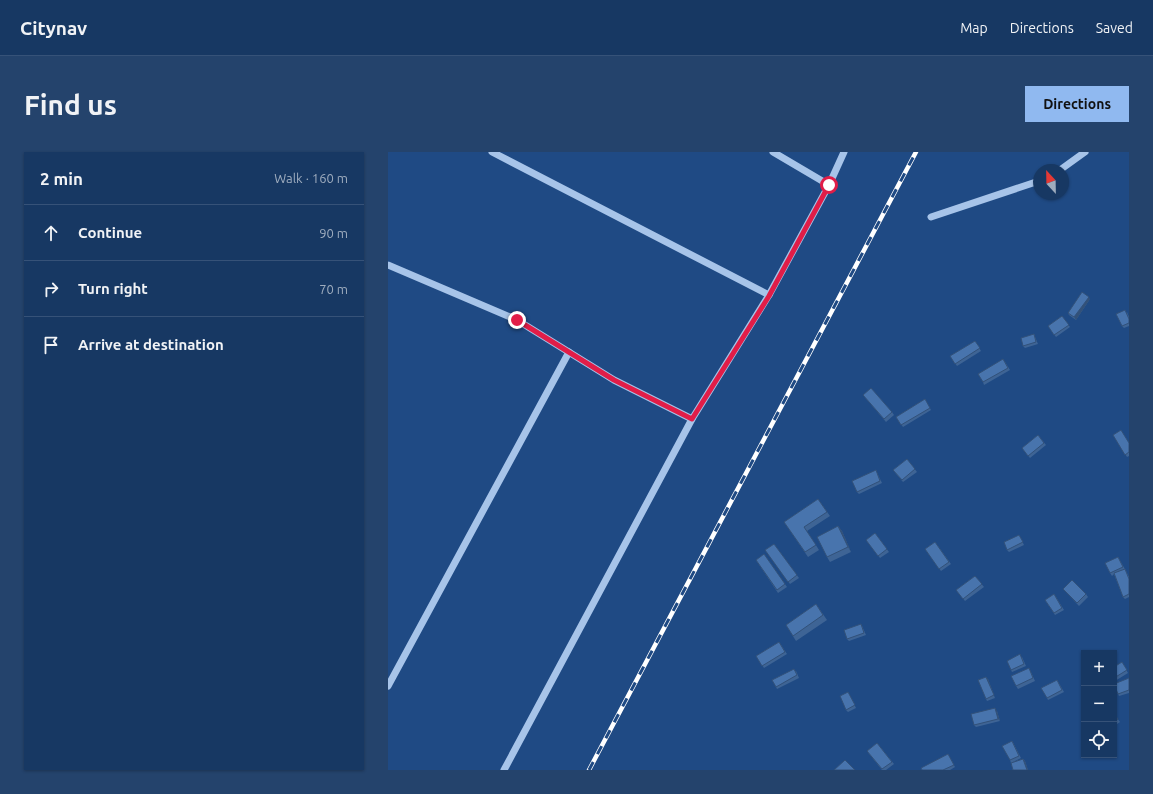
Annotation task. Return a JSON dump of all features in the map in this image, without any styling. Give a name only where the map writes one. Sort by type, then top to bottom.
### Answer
[{"type":"street","points":[[492,152],[769,296]]},
{"type":"street","points":[[773,152],[829,185]]},
{"type":"street","points":[[504,770],[692,419],[769,296],[829,185],[844,152]]},
{"type":"street","points":[[1068,164],[1085,152]]},
{"type":"street","points":[[931,217],[1033,184]]},
{"type":"street","points":[[388,265],[517,320],[614,380],[692,419]]},
{"type":"street","points":[[388,686],[569,352]]},
{"type":"building","points":[[1082,292],[1089,297],[1074,317],[1068,313]]},
{"type":"building","points":[[1125,310],[1129,323],[1122,326],[1116,314]]},
{"type":"building","points":[[1062,316],[1069,325],[1054,335],[1048,326]]},
{"type":"building","points":[[1034,334],[1036,342],[1023,346],[1021,338]]},
{"type":"building","points":[[975,341],[980,348],[955,364],[950,356]]},
{"type":"building","points":[[1003,359],[1008,368],[983,382],[978,374]]},
{"type":"building","points":[[871,388],[892,412],[884,419],[863,395]]},
{"type":"building","points":[[925,399],[930,408],[901,425],[896,417]]},
{"type":"building","points":[[1121,430],[1129,443],[1129,452],[1125,455],[1113,435]]},
{"type":"building","points":[[1038,435],[1044,443],[1028,456],[1022,448]]},
{"type":"building","points":[[907,459],[915,469],[902,480],[893,470]]},
{"type":"building","points":[[876,470],[880,481],[857,492],[852,481]]},
{"type":"building","points":[[818,499],[827,512],[804,527],[816,545],[805,552],[784,522]]},
{"type":"building","points":[[838,526],[848,547],[827,557],[817,537]]},
{"type":"building","points":[[875,533],[887,549],[878,556],[866,540]]},
{"type":"building","points":[[1019,535],[1023,542],[1007,550],[1004,542]]},
{"type":"building","points":[[935,542],[949,562],[939,569],[925,549]]},
{"type":"building","points":[[774,544],[797,575],[788,582],[765,550]]},
{"type":"building","points":[[764,554],[785,584],[777,590],[756,560]]},
{"type":"building","points":[[1118,557],[1123,567],[1110,573],[1105,563]]},
{"type":"building","points":[[1125,569],[1129,579],[1129,594],[1123,597],[1114,573]]},
{"type":"building","points":[[975,576],[982,584],[963,599],[956,590]]},
{"type":"building","points":[[1072,580],[1086,594],[1077,603],[1063,589]]},
{"type":"building","points":[[1054,594],[1062,608],[1054,613],[1045,600]]},
{"type":"building","points":[[816,604],[823,615],[793,636],[786,625]]},
{"type":"building","points":[[861,624],[864,633],[847,639],[844,630]]},
{"type":"building","points":[[779,642],[785,652],[762,666],[756,656]]},
{"type":"building","points":[[1020,654],[1024,664],[1011,670],[1007,661]]},
{"type":"building","points":[[1122,662],[1127,670],[1117,676],[1117,665]]},
{"type":"building","points":[[1029,668],[1033,678],[1016,686],[1011,676]]},
{"type":"building","points":[[794,669],[797,675],[776,687],[772,680]]},
{"type":"building","points":[[986,677],[994,695],[986,699],[978,680]]},
{"type":"building","points":[[1129,678],[1129,690],[1118,694],[1117,683]]},
{"type":"building","points":[[1057,680],[1062,690],[1047,698],[1041,688]]},
{"type":"building","points":[[848,692],[855,705],[846,710],[840,696]]},
{"type":"building","points":[[995,708],[998,719],[974,725],[971,714]]},
{"type":"building","points":[[1012,741],[1019,756],[1010,760],[1002,746]]},
{"type":"building","points":[[877,743],[892,762],[882,769],[867,751]]},
{"type":"building","points":[[948,754],[954,765],[943,770],[922,770],[921,768]]},
{"type":"building","points":[[1023,759],[1027,770],[1013,770],[1011,763]]},
{"type":"building","points":[[845,760],[855,770],[834,770]]},
{"type":"railway","points":[[589,770],[916,152]]},
{"type":"route","points":[[517,320],[614,380],[692,419],[769,296],[795,245],[829,185]]}]
